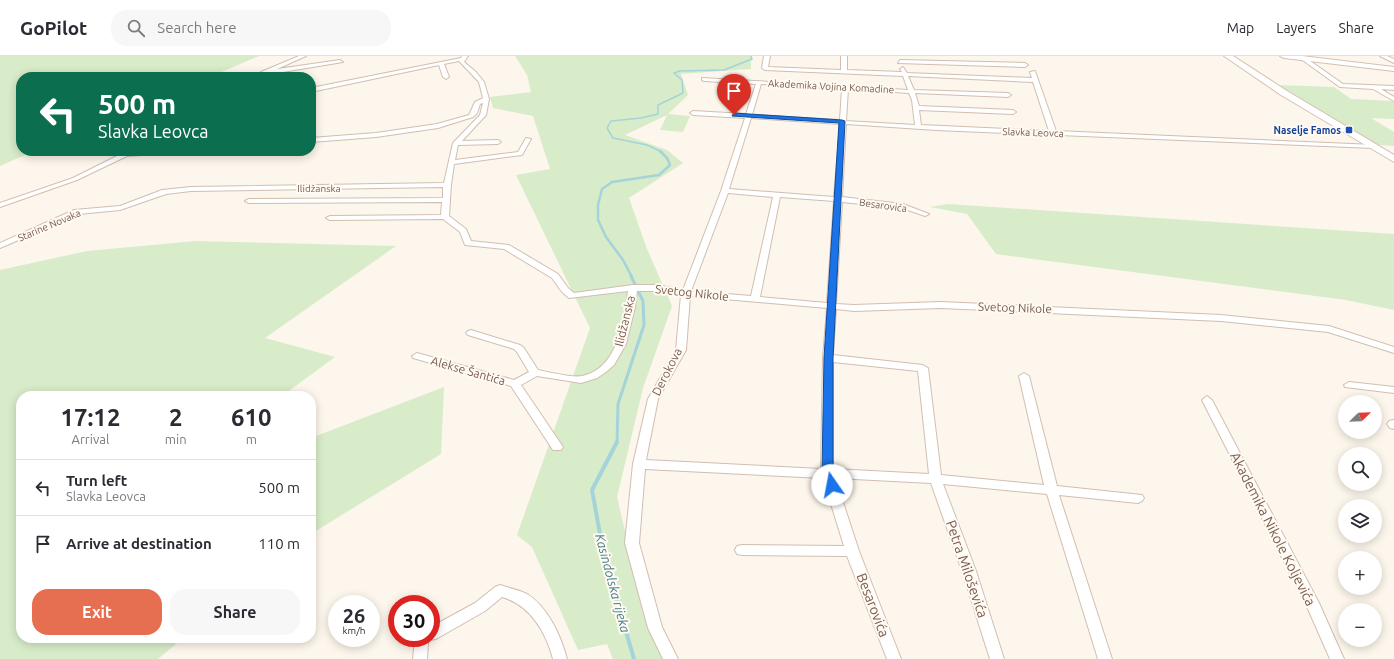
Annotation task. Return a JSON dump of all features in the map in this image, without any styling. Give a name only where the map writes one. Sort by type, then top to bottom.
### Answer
[{"type":"street","points":[[265,72],[303,56]]},
{"type":"street","name":"Akademika Vojina Komadine","points":[[767,56],[764,68],[904,75],[991,71],[1026,65]]},
{"type":"street","points":[[844,56],[844,71]]},
{"type":"street","points":[[1228,56],[1284,93],[1394,159]]},
{"type":"street","points":[[1284,56],[1394,70]]},
{"type":"street","points":[[1383,56],[1394,61]]},
{"type":"street","points":[[316,89],[464,58]]},
{"type":"street","points":[[330,218],[445,218],[447,185],[456,143],[483,115],[486,100],[482,84],[474,72],[461,62],[464,58]]},
{"type":"street","points":[[1303,58],[1342,86],[1394,88]]},
{"type":"street","name":"Akademika Vojina Komadine","points":[[918,126],[916,108],[899,59],[991,71],[1036,80]]},
{"type":"street","points":[[270,72],[340,62]]},
{"type":"street","points":[[441,64],[446,77]]},
{"type":"street","points":[[991,71],[1001,84]]},
{"type":"street","points":[[731,81],[735,72]]},
{"type":"street","points":[[1033,72],[1053,132]]},
{"type":"street","name":"Akademika Vojina Komadine","points":[[704,79],[1008,95],[1004,89]]},
{"type":"street","name":"Derokova","points":[[671,659],[655,628],[632,543],[639,464],[653,399],[681,350],[686,293],[725,191],[759,82]]},
{"type":"street","name":"Besarovića","points":[[845,87],[833,306],[828,358],[828,472],[852,551],[894,659]]},
{"type":"street","points":[[1373,87],[1394,99]]},
{"type":"street","points":[[316,139],[376,135],[438,126],[471,116],[474,113],[477,103],[486,100]]},
{"type":"street","points":[[916,108],[1013,112]]},
{"type":"street","name":"Slavka Leovca","points":[[693,113],[918,126],[1373,146]]},
{"type":"street","points":[[452,162],[520,154],[528,139]]},
{"type":"street","points":[[456,143],[498,142]]},
{"type":"street","points":[[0,205],[75,179],[122,156]]},
{"type":"street","name":"Ilidžanska","points":[[192,189],[447,185]]},
{"type":"street","name":"Starine Novaka","points":[[0,246],[77,212],[120,208],[138,204],[160,193],[192,189]]},
{"type":"street","points":[[725,191],[776,195],[755,300]]},
{"type":"street","name":"Besarovića","points":[[776,195],[875,202],[903,206],[925,214]]},
{"type":"street","name":"Ilidžanska","points":[[249,201],[446,200]]},
{"type":"street","name":"Ilidžanska","points":[[445,218],[462,231],[468,243],[506,247],[555,276],[572,296],[633,288],[630,309],[618,351],[608,367],[581,380],[535,372]]},
{"type":"street","name":"Svetog Nikole","points":[[633,288],[657,288],[686,293],[833,306],[873,308],[941,305],[1221,318],[1329,329],[1394,350]]},
{"type":"street","points":[[471,333],[517,347],[521,350],[535,372],[514,384]]},
{"type":"street","name":"Alekse Šantića","points":[[417,356],[514,384],[557,447]]},
{"type":"street","name":"Petra Miloševića","points":[[828,358],[923,368],[936,479],[969,571],[997,659]]},
{"type":"street","points":[[1024,376],[1052,491],[1105,659]]},
{"type":"street","points":[[1349,385],[1394,390]]},
{"type":"street","name":"Akademika Nikole Koljevića","points":[[1208,400],[1314,607],[1337,659]]},
{"type":"street","points":[[639,464],[828,472],[936,479],[1138,498]]},
{"type":"street","points":[[742,550],[852,551]]},
{"type":"street","points":[[440,629],[480,607],[500,591],[522,598],[540,616],[559,650],[560,659]]},
{"type":"street","points":[[420,659],[421,647]]},
{"type":"green space","points":[[0,56],[259,56],[222,72],[16,72],[16,156],[23,156],[0,166]]},
{"type":"green space","points":[[515,56],[751,56],[751,69],[681,74],[688,95],[668,114],[690,116],[683,132],[660,130],[667,115],[625,135],[667,150],[683,163],[629,198],[647,249],[672,306],[643,388],[617,497],[648,628],[664,659],[613,659],[607,644],[578,650],[532,547],[517,535],[590,328],[516,175],[550,169],[533,116],[493,108],[490,97],[531,92],[527,75]]},
{"type":"green space","points":[[1278,85],[1334,87],[1351,99],[1394,101],[1394,119],[1371,118],[1394,132],[1394,146],[1378,145]]},
{"type":"green space","points":[[948,204],[1394,234],[1394,310],[1346,300],[996,254],[967,214],[930,207]]},
{"type":"green space","points":[[196,241],[396,246],[265,338],[335,357],[289,391],[16,391],[16,643],[177,643],[158,659],[0,659],[0,270],[87,251]]},
{"type":"green space","points":[[444,387],[441,454],[316,531],[316,436]]},
{"type":"waterway","name":"Kasindolska rijeka","points":[[660,151],[647,145],[613,138],[607,128],[611,121],[641,118],[658,114],[658,105],[683,93],[682,80],[674,73],[680,71],[724,70],[752,59],[751,56]]},
{"type":"waterway","name":"Kasindolska rijeka","points":[[632,277],[623,260],[606,237],[598,220],[598,205],[602,189],[612,182],[659,175],[670,165],[667,158],[660,151]]},
{"type":"waterway","name":"Kasindolska rijeka","points":[[617,443],[618,404],[644,325],[643,301],[631,276]]},
{"type":"waterway","name":"Kasindolska rijeka","points":[[617,442],[592,490],[604,556],[634,659]]},
{"type":"place","name":"Naselje Famos","points":[[1349,130]]},
{"type":"route","points":[[734,115],[842,121],[833,306],[828,358],[828,472],[832,485]]}]
